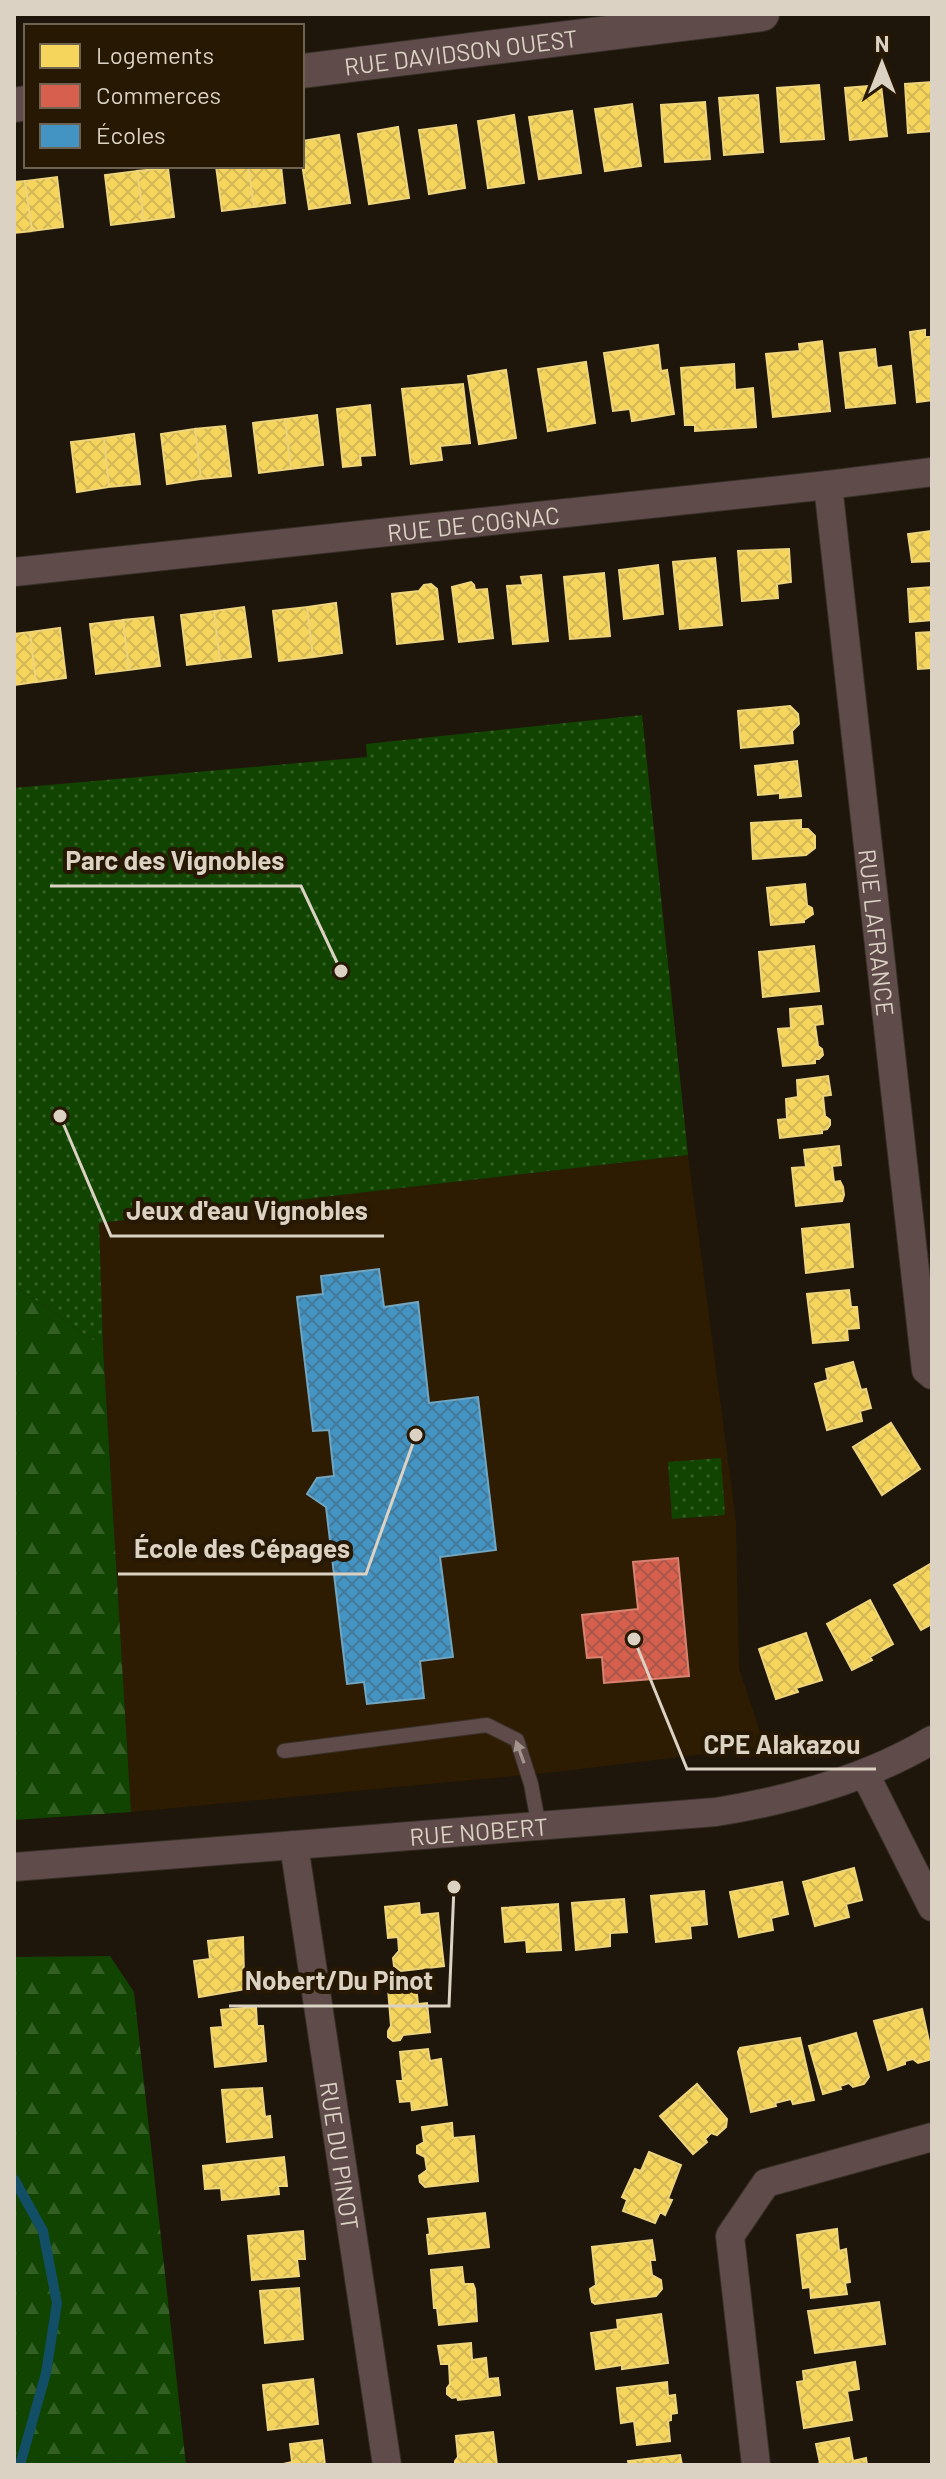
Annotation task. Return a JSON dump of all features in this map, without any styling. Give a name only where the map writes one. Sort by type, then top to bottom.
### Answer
[{"type":"street","name":"RUE DAVIDSON OUEST","points":[[304,71],[762,14]]},
{"type":"street","name":"RUE DE COGNAC","points":[[14,572],[932,472]]},
{"type":"street","name":"RUE LAFRANCE","points":[[828,485],[926,1370],[932,1375]]},
{"type":"street","name":"RUE NOBERT","points":[[14,1867],[716,1812],[751,1807],[865,1774],[932,1740]]},
{"type":"street","points":[[865,1774],[932,1907]]},
{"type":"street","name":"RUE DU PINOT","points":[[294,1845],[387,2465]]},
{"type":"street","points":[[756,2465],[730,2236],[766,2183],[932,2137]]},
{"type":"lane","points":[[284,1751],[487,1725],[517,1740],[531,1784],[539,1827]]},
{"type":"shaded area","points":[[688,1155],[736,1522],[739,1668],[765,1747],[546,1773],[131,1812],[98,1223]]},
{"type":"green space","points":[[642,715],[688,1155],[99,1223],[103,1347],[14,1285],[14,788],[367,757],[366,744]]},
{"type":"green space","points":[[14,1285],[103,1347],[131,1812],[14,1820]]},
{"type":"green space","points":[[721,1458],[725,1515],[672,1519],[668,1462]]},
{"type":"green space","points":[[110,1956],[134,1992],[186,2465],[14,2465],[14,1957]]},
{"type":"building: Logements","points":[[932,82],[932,131],[908,133],[905,84]]},
{"type":"building: Logements","points":[[819,85],[824,139],[781,142],[777,88]]},
{"type":"building: Logements","points":[[881,85],[887,136],[850,140],[845,88]]},
{"type":"building: Logements","points":[[758,95],[763,152],[724,155],[719,98]]},
{"type":"building: Logements","points":[[705,102],[710,159],[665,162],[661,105]]},
{"type":"building: Logements","points":[[632,104],[641,166],[605,171],[595,109]]},
{"type":"building: Logements","points":[[572,111],[581,173],[539,179],[529,117]]},
{"type":"building: Logements","points":[[514,115],[524,183],[488,188],[478,121]]},
{"type":"building: Logements","points":[[456,125],[465,188],[429,194],[419,130]]},
{"type":"building: Logements","points":[[398,127],[409,198],[369,204],[358,134]]},
{"type":"building: Logements","points":[[339,135],[350,203],[309,209],[303,168],[304,141]]},
{"type":"building: Logements","points":[[168,168],[174,217],[144,221],[137,171]]},
{"type":"building: Logements","points":[[216,168],[248,168],[254,207],[222,211]]},
{"type":"building: Logements","points":[[248,168],[281,168],[285,203],[254,207]]},
{"type":"building: Logements","points":[[137,171],[144,221],[111,225],[105,175]]},
{"type":"building: Logements","points":[[57,177],[63,227],[32,231],[25,181]]},
{"type":"building: Logements","points":[[25,181],[32,231],[14,233],[14,182]]},
{"type":"building: Logements","points":[[925,330],[925,337],[932,337],[932,400],[917,402],[910,332]]},
{"type":"building: Logements","points":[[822,341],[830,411],[773,417],[766,354],[800,351],[799,344]]},
{"type":"building: Logements","points":[[658,345],[661,371],[667,370],[674,414],[632,421],[630,409],[613,411],[604,353]]},
{"type":"building: Logements","points":[[875,349],[877,368],[891,366],[895,403],[846,408],[840,353]]},
{"type":"building: Logements","points":[[586,362],[595,423],[548,431],[538,369]]},
{"type":"building: Logements","points":[[734,364],[735,390],[753,388],[756,427],[695,431],[695,425],[685,425],[681,368]]},
{"type":"building: Logements","points":[[506,370],[516,438],[479,444],[468,376]]},
{"type":"building: Logements","points":[[463,384],[470,443],[440,446],[442,460],[411,464],[402,389]]},
{"type":"building: Logements","points":[[370,405],[375,455],[360,456],[361,465],[343,467],[337,409]]},
{"type":"building: Logements","points":[[317,415],[323,465],[291,469],[285,419]]},
{"type":"building: Logements","points":[[285,419],[291,469],[259,473],[253,423]]},
{"type":"building: Logements","points":[[225,426],[231,476],[201,479],[195,429]]},
{"type":"building: Logements","points":[[195,429],[201,479],[167,484],[161,434]]},
{"type":"building: Logements","points":[[134,434],[140,484],[109,487],[104,438]]},
{"type":"building: Logements","points":[[104,438],[109,487],[77,492],[71,442]]},
{"type":"building: Logements","points":[[932,531],[932,561],[912,562],[908,534]]},
{"type":"building: Logements","points":[[789,549],[791,582],[777,584],[778,598],[742,601],[738,551]]},
{"type":"building: Logements","points":[[715,558],[722,625],[680,629],[673,562]]},
{"type":"building: Logements","points":[[658,565],[663,614],[624,619],[619,570]]},
{"type":"building: Logements","points":[[604,573],[610,636],[570,639],[564,577]]},
{"type":"building: Logements","points":[[541,575],[548,641],[513,644],[507,586],[523,585],[521,577]]},
{"type":"building: Logements","points":[[471,582],[475,590],[487,589],[493,638],[459,642],[452,587]]},
{"type":"building: Logements","points":[[431,584],[437,589],[443,639],[397,644],[392,594],[419,591],[424,585]]},
{"type":"building: Logements","points":[[932,587],[932,620],[910,622],[908,589]]},
{"type":"building: Logements","points":[[336,603],[342,653],[313,657],[307,607]]},
{"type":"building: Logements","points":[[244,607],[251,657],[220,661],[214,611]]},
{"type":"building: Logements","points":[[307,607],[313,657],[279,661],[273,611]]},
{"type":"building: Logements","points":[[214,611],[220,661],[187,665],[181,615]]},
{"type":"building: Logements","points":[[153,617],[160,666],[129,670],[123,620]]},
{"type":"building: Logements","points":[[123,620],[129,670],[96,674],[90,624]]},
{"type":"building: Logements","points":[[60,628],[66,678],[36,682],[30,632]]},
{"type":"building: Logements","points":[[30,632],[36,682],[14,685],[14,634]]},
{"type":"building: Logements","points":[[932,632],[932,668],[918,669],[916,633]]},
{"type":"building: Logements","points":[[790,706],[798,714],[799,724],[792,731],[793,743],[741,748],[738,711]]},
{"type":"building: Logements","points":[[797,761],[801,796],[780,798],[780,793],[758,795],[755,766]]},
{"type":"building: Logements","points":[[801,820],[801,829],[808,829],[815,836],[815,848],[806,855],[753,859],[751,823]]},
{"type":"building: Logements","points":[[805,884],[807,905],[812,908],[813,914],[804,922],[771,925],[767,888]]},
{"type":"building: Logements","points":[[814,946],[819,991],[763,997],[759,952]]},
{"type":"building: Logements","points":[[821,1006],[823,1024],[815,1025],[818,1046],[823,1055],[815,1059],[815,1063],[783,1066],[778,1029],[791,1028],[790,1009]]},
{"type":"building: Logements","points":[[828,1076],[831,1095],[823,1096],[825,1116],[830,1120],[827,1129],[822,1133],[780,1138],[778,1120],[787,1119],[786,1099],[798,1097],[797,1080]]},
{"type":"building: Logements","points":[[839,1146],[841,1165],[832,1166],[834,1182],[840,1181],[843,1187],[842,1201],[796,1206],[792,1168],[806,1167],[804,1150]]},
{"type":"building: Logements","points":[[849,1224],[853,1267],[806,1273],[802,1229]]},
{"type":"building: Logements","points":[[849,1290],[851,1307],[857,1307],[859,1328],[847,1329],[848,1340],[813,1343],[807,1294]]},
{"type":"building: Logements","points":[[853,1362],[861,1390],[866,1389],[871,1408],[860,1411],[862,1421],[827,1430],[815,1384],[828,1380],[826,1369]]},
{"type":"building: Logements","points":[[891,1423],[920,1469],[882,1495],[853,1447]]},
{"type":"building: Logements","points":[[932,1563],[932,1624],[921,1630],[894,1585]]},
{"type":"building: Logements","points":[[870,1600],[893,1644],[852,1670],[827,1624]]},
{"type":"building: Logements","points":[[806,1633],[822,1680],[796,1688],[798,1692],[776,1699],[759,1649]]},
{"type":"building: Logements","points":[[854,1868],[862,1900],[846,1904],[849,1917],[815,1926],[803,1882]]},
{"type":"building: Logements","points":[[782,1882],[788,1914],[771,1918],[773,1930],[739,1937],[730,1892]]},
{"type":"building: Logements","points":[[704,1891],[707,1924],[690,1926],[691,1938],[656,1942],[651,1896]]},
{"type":"building: Logements","points":[[624,1899],[627,1932],[610,1933],[610,1946],[576,1950],[572,1903]]},
{"type":"building: Logements","points":[[419,1903],[420,1915],[438,1913],[444,1966],[401,1971],[394,1966],[393,1958],[399,1951],[398,1937],[388,1938],[385,1907]]},
{"type":"building: Logements","points":[[558,1904],[561,1950],[527,1952],[526,1940],[505,1942],[502,1908]]},
{"type":"building: Logements","points":[[243,1937],[245,1989],[199,1997],[194,1961],[210,1959],[208,1941]]},
{"type":"building: Logements","points":[[416,1986],[418,2004],[427,2003],[430,2032],[403,2035],[400,2040],[393,2041],[388,2037],[391,2026],[388,1989]]},
{"type":"building: Logements","points":[[256,2007],[257,2026],[263,2026],[266,2061],[215,2067],[211,2028],[223,2027],[221,2010]]},
{"type":"building: Logements","points":[[922,2009],[932,2055],[929,2060],[918,2063],[913,2059],[888,2070],[874,2021]]},
{"type":"building: Logements","points":[[856,2033],[869,2077],[864,2084],[853,2087],[849,2083],[840,2086],[841,2089],[823,2094],[809,2046]]},
{"type":"building: Logements","points":[[800,2038],[814,2100],[793,2104],[791,2099],[751,2112],[738,2052],[740,2048]]},
{"type":"building: Logements","points":[[428,2049],[430,2061],[441,2059],[447,2105],[412,2110],[411,2101],[400,2102],[397,2081],[403,2081],[400,2052]]},
{"type":"building: Logements","points":[[697,2084],[727,2119],[726,2127],[717,2135],[711,2133],[705,2139],[707,2142],[693,2154],[660,2116]]},
{"type":"building: Logements","points":[[262,2088],[265,2117],[270,2116],[272,2137],[227,2142],[222,2090]]},
{"type":"building: Logements","points":[[452,2123],[453,2138],[474,2136],[478,2181],[425,2187],[419,2176],[427,2170],[425,2157],[417,2153],[417,2146],[424,2142],[422,2127]]},
{"type":"building: Logements","points":[[649,2152],[681,2165],[668,2199],[672,2200],[665,2215],[660,2212],[655,2223],[623,2211],[627,2200],[622,2197],[635,2169],[641,2171]]},
{"type":"building: Logements","points":[[284,2157],[287,2186],[278,2186],[279,2194],[222,2200],[221,2188],[205,2189],[203,2166]]},
{"type":"building: Logements","points":[[485,2213],[489,2247],[429,2254],[428,2219]]},
{"type":"building: Logements","points":[[837,2229],[839,2251],[846,2249],[850,2282],[845,2283],[847,2294],[811,2298],[810,2287],[803,2288],[797,2235]]},
{"type":"building: Logements","points":[[303,2231],[305,2259],[297,2259],[299,2276],[252,2280],[248,2236]]},
{"type":"building: Logements","points":[[652,2240],[655,2260],[650,2260],[652,2275],[661,2280],[662,2289],[656,2296],[592,2302],[590,2289],[596,2285],[592,2247]]},
{"type":"building: Logements","points":[[462,2267],[464,2284],[473,2284],[475,2289],[477,2321],[439,2325],[437,2308],[434,2308],[431,2270]]},
{"type":"building: Logements","points":[[299,2288],[303,2339],[265,2343],[260,2291]]},
{"type":"building: Logements","points":[[879,2302],[885,2344],[815,2353],[808,2311]]},
{"type":"building: Logements","points":[[661,2314],[668,2363],[596,2369],[591,2333],[618,2329],[617,2320]]},
{"type":"building: Logements","points":[[471,2343],[472,2360],[486,2358],[488,2379],[498,2378],[500,2395],[458,2400],[447,2394],[449,2364],[441,2364],[438,2346]]},
{"type":"building: Logements","points":[[855,2362],[859,2389],[847,2391],[852,2420],[804,2428],[797,2382],[804,2381],[803,2371]]},
{"type":"building: Logements","points":[[313,2379],[318,2424],[268,2430],[263,2385]]},
{"type":"building: Logements","points":[[667,2382],[668,2396],[675,2395],[677,2413],[671,2414],[668,2421],[670,2441],[637,2445],[634,2421],[621,2423],[617,2388]]},
{"type":"building: Logements","points":[[493,2432],[497,2465],[455,2465],[458,2457],[456,2436]]},
{"type":"building: Logements","points":[[849,2438],[853,2461],[866,2458],[867,2465],[816,2465],[820,2463],[816,2444]]},
{"type":"building: Logements","points":[[322,2440],[325,2465],[279,2465],[292,2462],[290,2444]]},
{"type":"building: Logements","points":[[680,2455],[682,2465],[629,2465],[628,2461]]},
{"type":"building: Commerces","points":[[678,1558],[689,1676],[604,1683],[602,1657],[587,1658],[582,1615],[638,1609],[633,1562]]},
{"type":"building: Écoles","points":[[379,1269],[384,1307],[418,1302],[429,1403],[478,1397],[496,1550],[440,1557],[453,1657],[420,1661],[424,1698],[367,1704],[364,1682],[347,1684],[326,1507],[307,1494],[317,1478],[334,1476],[329,1430],[313,1431],[297,1297],[323,1294],[321,1276]]},
{"type":"waterway","points":[[14,2179],[43,2231],[57,2303],[46,2373],[20,2465]]},
{"type":"place","name":"Parc des Vignobles","points":[[341,971]]},
{"type":"place","name":"Jeux d'eau Vignobles","points":[[60,1116]]},
{"type":"place","name":"École des Cépages","points":[[416,1435]]},
{"type":"place","name":"CPE Alakazou","points":[[634,1639]]},
{"type":"place","name":"Nobert/Du Pinot","points":[[454,1887]]}]
